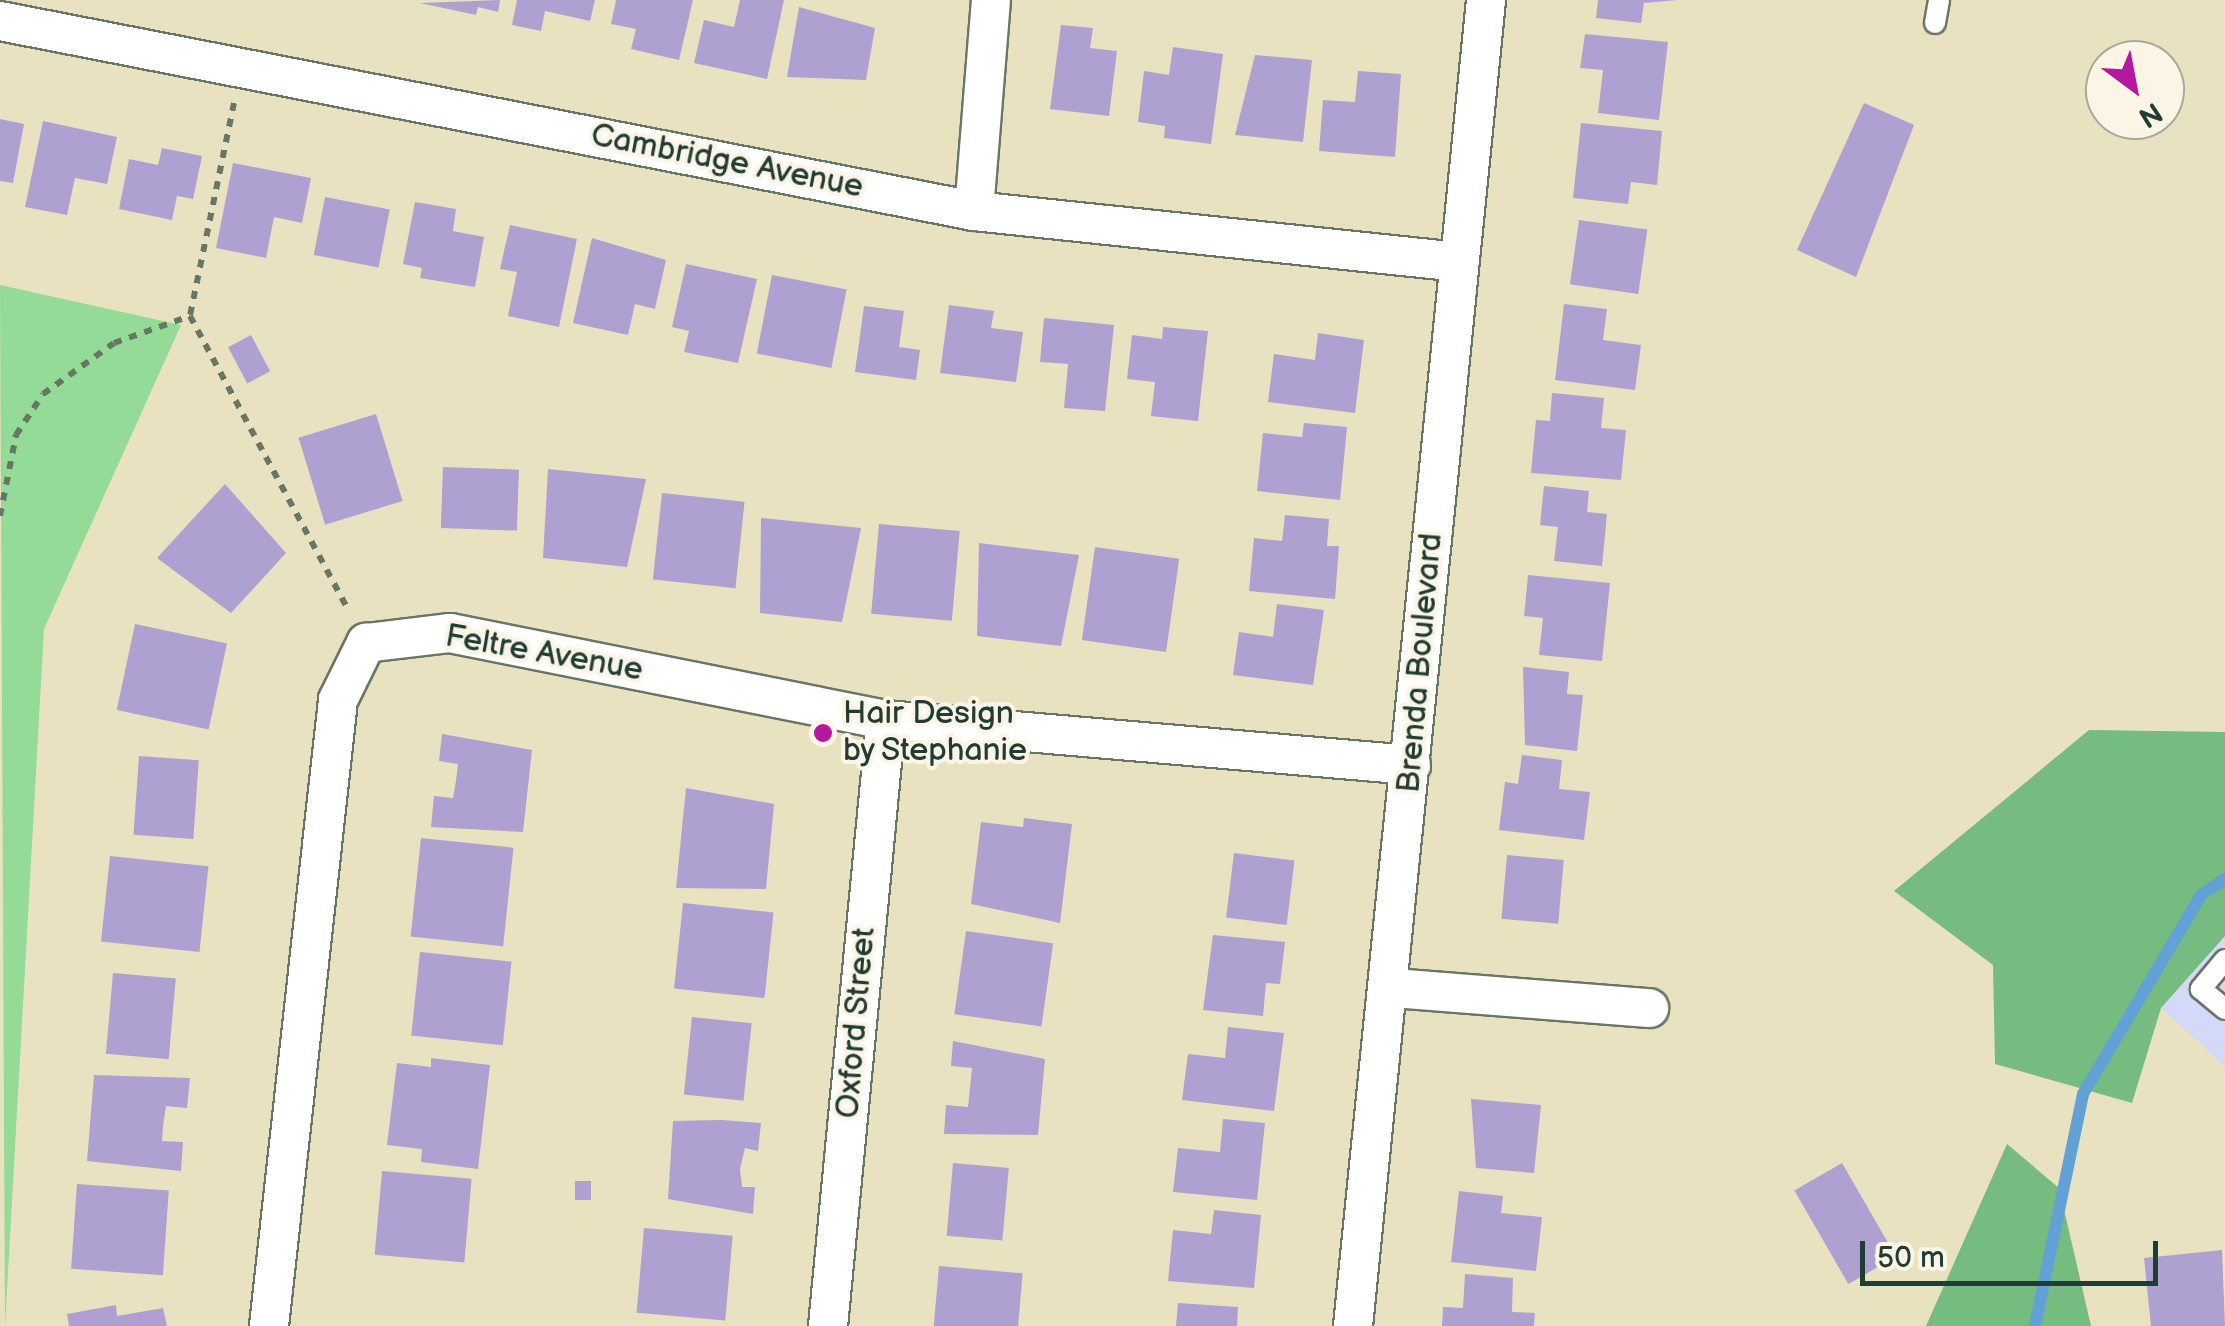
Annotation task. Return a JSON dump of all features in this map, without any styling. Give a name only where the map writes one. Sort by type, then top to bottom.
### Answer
[{"type":"street","points":[[974,210],[991,0]]},
{"type":"street","name":"Brenda Boulevard","points":[[1354,1326],[1393,988],[1486,0]]},
{"type":"street","name":"Cambridge Avenue","points":[[0,21],[974,210],[1460,262]]},
{"type":"street","name":"Feltre Avenue","points":[[366,643],[450,633],[886,720],[1411,765]]},
{"type":"street","points":[[268,1326],[338,700],[366,643]]},
{"type":"street","name":"Oxford Street","points":[[828,1326],[886,720]]},
{"type":"street","points":[[1393,988],[1649,1008]]},
{"type":"lane","points":[[1935,23],[1939,0]]},
{"type":"lane","points":[[2225,960],[2201,989],[2225,1009]]},
{"type":"path","points":[[242,68],[190,316],[366,643]]},
{"type":"path","points":[[0,516],[16,435],[43,394],[114,343],[190,316]]},
{"type":"shaded area","points":[[2225,936],[2225,1066],[2161,1008]]},
{"type":"green space","points":[[0,285],[181,325],[44,629],[5,1326]]},
{"type":"green space","points":[[2089,730],[2225,732],[2225,936],[2161,1008],[2132,1103],[1995,1064],[1993,965],[1894,891]]},
{"type":"green space","points":[[2007,1144],[2059,1188],[2091,1326],[1926,1326]]},
{"type":"building","points":[[500,0],[498,12],[478,7],[476,15],[420,3]]},
{"type":"building","points":[[517,0],[595,0],[590,21],[545,11],[541,31],[512,25]]},
{"type":"building","points":[[616,0],[693,0],[679,60],[631,49],[636,29],[611,24]]},
{"type":"building","points":[[740,0],[784,0],[767,79],[694,63],[704,20],[734,27]]},
{"type":"building","points":[[1598,0],[1678,0],[1644,3],[1641,23],[1596,18]]},
{"type":"building","points":[[799,7],[875,28],[866,80],[787,77]]},
{"type":"building","points":[[1061,25],[1093,28],[1090,48],[1117,51],[1109,116],[1050,109]]},
{"type":"building","points":[[1585,34],[1668,42],[1659,120],[1598,113],[1603,70],[1580,68]]},
{"type":"building","points":[[1173,47],[1223,54],[1211,144],[1164,138],[1165,126],[1138,122],[1144,71],[1169,75]]},
{"type":"building","points":[[1255,55],[1312,60],[1303,142],[1235,135]]},
{"type":"building","points":[[1358,71],[1401,74],[1395,157],[1319,151],[1323,100],[1355,102]]},
{"type":"building","points":[[1864,103],[1914,125],[1856,277],[1797,250]]},
{"type":"building","points":[[0,119],[24,124],[13,183],[0,181]]},
{"type":"building","points":[[43,121],[117,137],[107,184],[75,178],[67,215],[25,207]]},
{"type":"building","points":[[1581,123],[1662,131],[1657,185],[1631,182],[1628,204],[1573,198]]},
{"type":"building","points":[[162,148],[202,156],[193,199],[177,196],[172,220],[119,209],[129,159],[158,165]]},
{"type":"building","points":[[233,163],[311,178],[302,223],[274,217],[266,258],[216,248]]},
{"type":"building","points":[[325,197],[390,210],[379,268],[314,255]]},
{"type":"building","points":[[415,202],[456,209],[453,231],[484,237],[475,287],[420,278],[422,268],[403,264]]},
{"type":"building","points":[[1579,220],[1647,230],[1638,294],[1570,284]]},
{"type":"building","points":[[510,225],[577,239],[559,327],[508,316],[517,272],[500,269]]},
{"type":"building","points":[[592,238],[666,260],[655,309],[635,304],[628,335],[573,323]]},
{"type":"building","points":[[686,264],[757,279],[738,363],[684,352],[689,331],[672,327]]},
{"type":"building","points":[[772,275],[847,290],[831,368],[757,354]]},
{"type":"building","points":[[1564,304],[1607,309],[1603,340],[1641,345],[1635,390],[1555,380]]},
{"type":"building","points":[[949,305],[994,311],[991,328],[1023,332],[1016,382],[940,373]]},
{"type":"building","points":[[864,306],[904,311],[899,347],[920,350],[916,380],[855,372]]},
{"type":"building","points":[[1044,318],[1114,325],[1105,411],[1064,408],[1068,364],[1040,362]]},
{"type":"building","points":[[1163,327],[1208,331],[1198,421],[1151,416],[1155,382],[1127,379],[1132,335],[1162,339]]},
{"type":"building","points":[[1318,333],[1364,340],[1355,413],[1268,402],[1274,354],[1315,360]]},
{"type":"building","points":[[251,335],[270,371],[247,383],[228,347]]},
{"type":"building","points":[[1552,393],[1604,398],[1601,428],[1626,430],[1621,480],[1531,473],[1536,420],[1550,421]]},
{"type":"building","points":[[376,414],[403,501],[325,525],[299,438]]},
{"type":"building","points":[[1304,423],[1347,427],[1340,500],[1257,491],[1263,433],[1302,437]]},
{"type":"building","points":[[443,467],[519,470],[517,531],[441,528]]},
{"type":"building","points":[[548,469],[646,479],[627,567],[543,558]]},
{"type":"building","points":[[225,484],[286,553],[231,613],[157,558]]},
{"type":"building","points":[[1544,486],[1589,491],[1587,512],[1607,514],[1602,566],[1554,561],[1558,527],[1540,525]]},
{"type":"building","points":[[662,493],[745,502],[735,588],[653,580]]},
{"type":"building","points":[[1285,515],[1329,519],[1327,546],[1339,546],[1335,599],[1249,591],[1254,538],[1282,541]]},
{"type":"building","points":[[761,518],[861,528],[842,622],[760,613]]},
{"type":"building","points":[[879,524],[960,531],[952,621],[871,614]]},
{"type":"building","points":[[979,543],[1079,555],[1061,646],[977,636]]},
{"type":"building","points":[[1095,547],[1179,559],[1166,652],[1082,640]]},
{"type":"building","points":[[1528,575],[1610,583],[1602,661],[1539,655],[1543,618],[1524,616]]},
{"type":"building","points":[[1277,604],[1324,610],[1313,685],[1233,675],[1239,632],[1273,637]]},
{"type":"building","points":[[135,624],[227,644],[209,730],[117,710]]},
{"type":"building","points":[[1523,667],[1569,672],[1567,694],[1583,695],[1577,751],[1525,745]]},
{"type":"building","points":[[442,734],[532,750],[523,832],[431,827],[434,796],[453,798],[456,781],[458,764],[439,761]]},
{"type":"building","points":[[1522,755],[1562,760],[1559,789],[1590,792],[1584,840],[1499,830],[1505,782],[1518,784]]},
{"type":"building","points":[[139,756],[199,760],[193,839],[133,835]]},
{"type":"building","points":[[686,788],[774,804],[766,889],[676,888]]},
{"type":"building","points":[[1024,818],[1072,824],[1060,923],[971,904],[981,822],[1023,827]]},
{"type":"building","points":[[421,838],[513,848],[503,946],[411,936]]},
{"type":"building","points":[[1234,853],[1295,860],[1287,925],[1226,918]]},
{"type":"building","points":[[1507,855],[1564,860],[1558,924],[1501,919]]},
{"type":"building","points":[[110,856],[208,866],[199,952],[101,942]]},
{"type":"building","points":[[683,903],[774,913],[765,998],[674,989]]},
{"type":"building","points":[[966,931],[1053,943],[1041,1026],[954,1014]]},
{"type":"building","points":[[1213,935],[1285,942],[1280,984],[1266,983],[1263,1016],[1203,1010]]},
{"type":"building","points":[[420,952],[511,962],[503,1045],[411,1036]]},
{"type":"building","points":[[113,973],[176,978],[169,1059],[106,1054]]},
{"type":"building","points":[[692,1017],[752,1023],[744,1101],[684,1095]]},
{"type":"building","points":[[1228,1027],[1284,1033],[1274,1111],[1182,1100],[1188,1054],[1225,1058]]},
{"type":"building","points":[[953,1041],[1045,1059],[1038,1135],[944,1134],[946,1105],[968,1107],[972,1068],[951,1066]]},
{"type":"building","points":[[431,1058],[490,1065],[478,1169],[421,1162],[422,1149],[387,1145],[397,1063],[431,1067]]},
{"type":"building","points":[[94,1075],[190,1078],[187,1108],[166,1106],[163,1126],[162,1141],[183,1142],[181,1171],[87,1161]]},
{"type":"building","points":[[1471,1099],[1541,1105],[1534,1173],[1476,1168]]},
{"type":"building","points":[[1223,1119],[1265,1123],[1257,1200],[1173,1192],[1178,1148],[1220,1152]]},
{"type":"building","points":[[673,1121],[761,1123],[758,1151],[745,1148],[740,1169],[742,1187],[755,1187],[753,1214],[668,1199]]},
{"type":"building","points":[[953,1163],[1009,1168],[1002,1241],[947,1236]]},
{"type":"building","points":[[1842,1163],[1896,1257],[1848,1284],[1794,1190]]},
{"type":"building","points":[[382,1171],[472,1179],[464,1263],[375,1255]]},
{"type":"building","points":[[575,1181],[591,1181],[591,1200],[575,1200]]},
{"type":"building","points":[[77,1184],[169,1190],[163,1275],[71,1269]]},
{"type":"building","points":[[1459,1191],[1503,1196],[1501,1213],[1542,1217],[1536,1271],[1451,1262]]},
{"type":"building","points":[[1214,1210],[1261,1215],[1254,1288],[1168,1281],[1173,1230],[1211,1234]]},
{"type":"building","points":[[644,1228],[733,1236],[725,1320],[637,1313]]},
{"type":"building","points":[[2222,1250],[2225,1326],[2151,1326],[2144,1258]]},
{"type":"building","points":[[939,1266],[1023,1273],[1018,1326],[934,1326]]},
{"type":"building","points":[[1465,1274],[1513,1278],[1512,1312],[1535,1313],[1534,1326],[1442,1326],[1443,1307],[1463,1308]]},
{"type":"building","points":[[1178,1303],[1238,1307],[1237,1326],[1176,1326]]},
{"type":"building","points":[[116,1305],[117,1316],[163,1308],[167,1326],[69,1326],[67,1314]]},
{"type":"waterway","points":[[2035,1326],[2083,1094],[2201,895],[2225,879]]},
{"type":"place","name":"Hair Design by Stephanie","points":[[823,733]]}]
